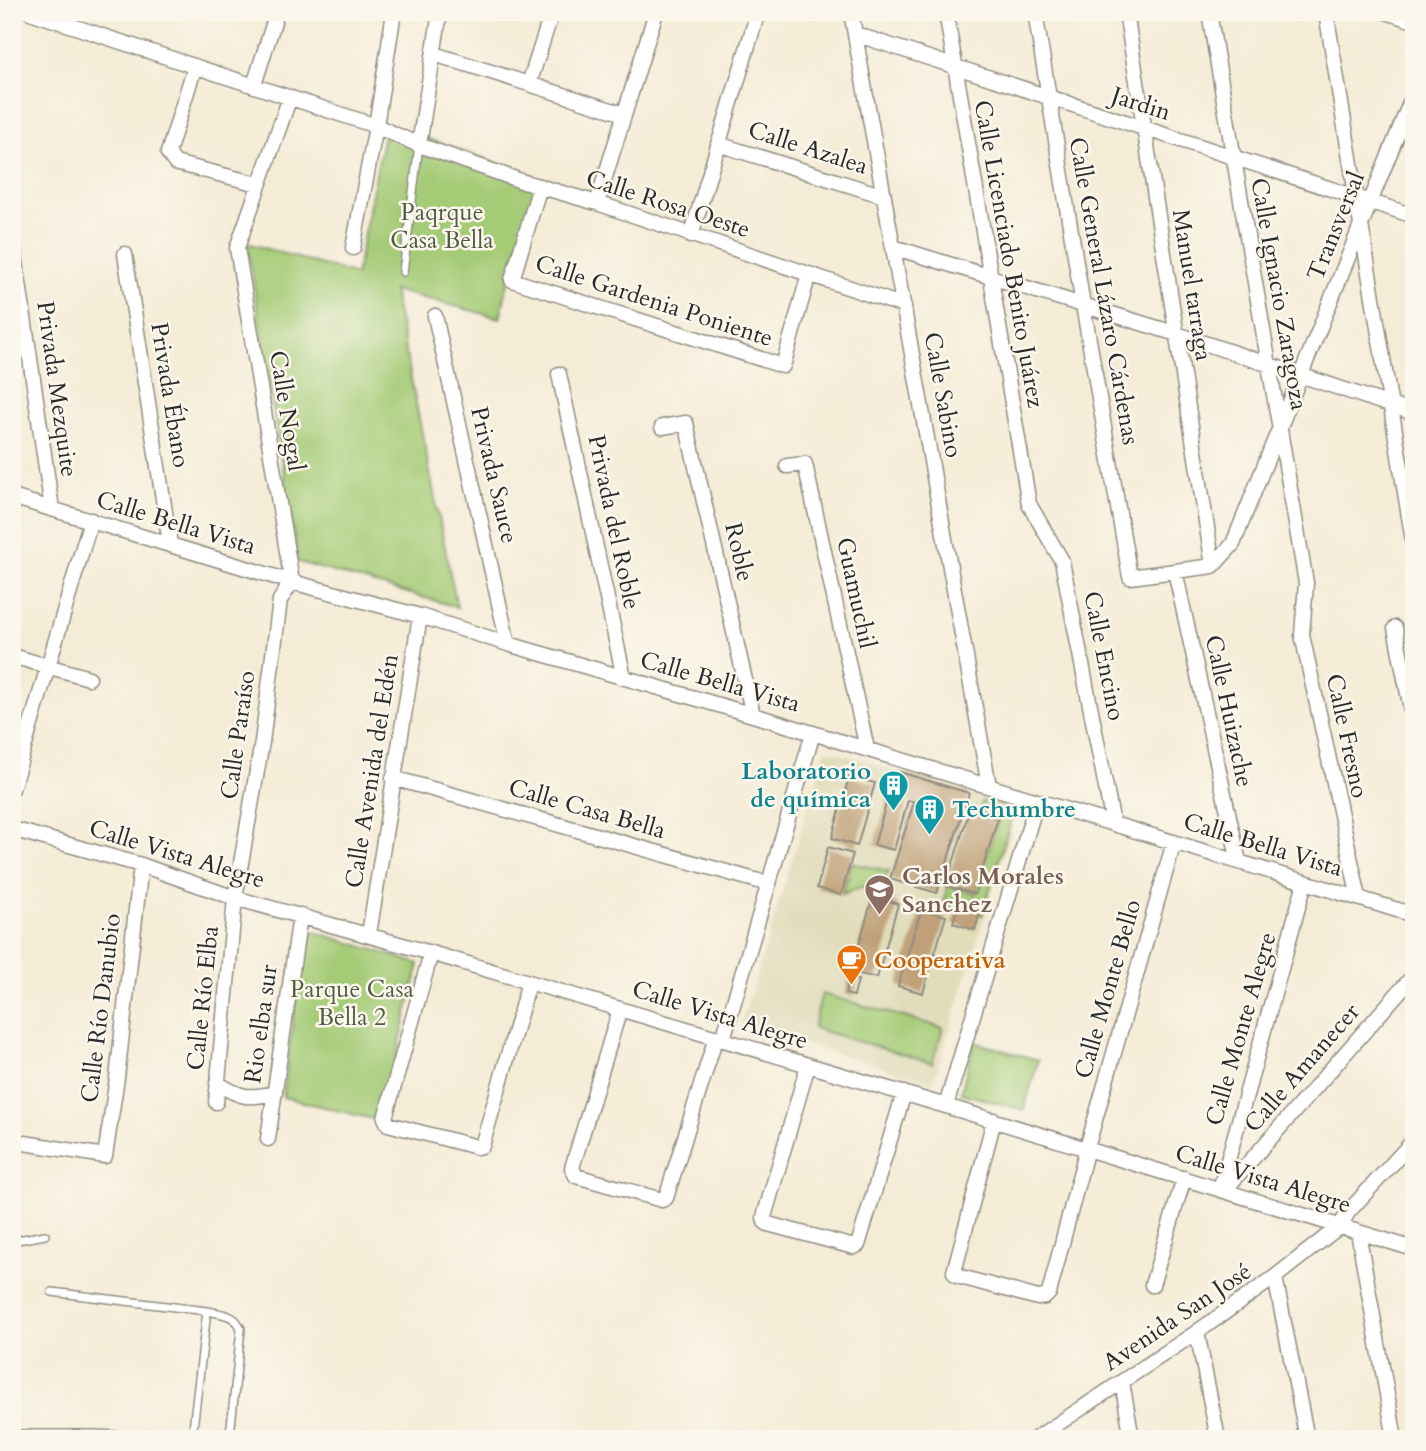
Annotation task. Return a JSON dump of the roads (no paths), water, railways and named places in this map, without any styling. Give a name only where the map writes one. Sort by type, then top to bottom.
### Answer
[{"type":"street","points":[[30,12],[70,18],[195,66],[376,126]]},
{"type":"street","points":[[254,85],[277,12]]},
{"type":"street","points":[[353,248],[394,12]]},
{"type":"street","points":[[419,145],[440,12]]},
{"type":"street","points":[[529,84],[552,12]]},
{"type":"street","points":[[597,203],[656,12]]},
{"type":"street","points":[[691,236],[758,12]]},
{"type":"street","name":"Calle Sabino","points":[[851,12],[989,786]]},
{"type":"street","name":"Calle Licenciado Benito Juárez","points":[[946,12],[1028,504]]},
{"type":"street","name":"Calle General Lázaro Cárdenas","points":[[1035,12],[1130,577],[1175,571]]},
{"type":"street","name":"Manuel tarraga","points":[[1126,12],[1213,566]]},
{"type":"street","name":"Calle Ignacio Zaragoza","points":[[1209,12],[1306,583]]},
{"type":"street","points":[[1326,12],[1363,199],[1361,225],[1414,547]]},
{"type":"street","points":[[1386,12],[1414,21]]},
{"type":"street","name":"Jardin","points":[[855,34],[1414,216]]},
{"type":"street","points":[[434,54],[624,114]]},
{"type":"street","points":[[195,66],[168,153],[175,163],[258,184],[290,97]]},
{"type":"street","name":"Transversal","points":[[1363,199],[1414,93]]},
{"type":"street","name":"Calle Rosa Oeste","points":[[376,126],[419,145],[904,306]]},
{"type":"street","name":"Calle Azalea","points":[[718,144],[884,196]]},
{"type":"street","name":"Calle Nogal","points":[[258,184],[237,248],[292,582]]},
{"type":"street","name":"Calle Gardenia Poniente","points":[[540,186],[512,280],[783,366],[809,274]]},
{"type":"street","name":"Transversal","points":[[1213,566],[1233,544],[1361,225]]},
{"type":"street","name":"Privada Mezquite","points":[[12,235],[52,509]]},
{"type":"street","points":[[892,247],[1177,334],[1414,413]]},
{"type":"street","name":"Privada Ébano","points":[[125,254],[170,544]]},
{"type":"street","name":"Privada Sauce","points":[[435,316],[508,644]]},
{"type":"street","name":"Privada del Roble","points":[[559,374],[624,678]]},
{"type":"street","name":"Roble","points":[[663,428],[686,423],[753,715]]},
{"type":"street","name":"Guamuchil","points":[[787,466],[805,464],[867,749]]},
{"type":"street","name":"Calle Bella Vista","points":[[12,497],[292,582],[420,616],[753,715],[1414,915]]},
{"type":"street","name":"Calle Encino","points":[[1028,504],[1062,561],[1113,824]]},
{"type":"street","points":[[12,789],[91,520]]},
{"type":"street","points":[[1175,571],[1213,566]]},
{"type":"street","name":"Calle Huizache","points":[[1175,571],[1239,862]]},
{"type":"street","name":"Calle Paraíso","points":[[235,898],[262,742],[280,600],[292,582]]},
{"type":"street","name":"Calle Fresno","points":[[1306,583],[1302,635],[1359,898]]},
{"type":"street","name":"Calle Avenida del Edén","points":[[369,934],[420,616]]},
{"type":"street","points":[[1395,628],[1414,724]]},
{"type":"street","points":[[12,656],[89,677]]},
{"type":"street","points":[[620,1009],[572,1173],[662,1200],[666,1198],[720,1038],[813,733]]},
{"type":"street","name":"Calle Casa Bella","points":[[393,778],[769,884]]},
{"type":"street","points":[[946,1106],[1037,801]]},
{"type":"street","name":"Calle Vista Alegre","points":[[12,829],[141,866],[235,898],[369,934],[904,1093],[1414,1249]]},
{"type":"street","name":"Calle Monte Bello","points":[[994,1120],[954,1272],[957,1276],[1027,1295],[1045,1297],[1049,1293],[1087,1148],[1174,842]]},
{"type":"street","name":"Calle Río Danubio","points":[[12,1141],[106,1156],[141,866]]},
{"type":"street","name":"Calle Monte Alegre","points":[[1222,1190],[1305,882]]},
{"type":"street","name":"Calle Río Elba","points":[[216,1101],[235,898]]},
{"type":"street","name":"Rio elba sur","points":[[268,1139],[300,915]]},
{"type":"street","points":[[431,953],[386,1122],[477,1147],[482,1146],[529,982]]},
{"type":"street","name":"Calle Amanecer","points":[[1222,1190],[1414,975]]},
{"type":"street","points":[[808,1065],[764,1217],[765,1222],[854,1247],[858,1245],[904,1093]]},
{"type":"street","points":[[217,1083],[246,1098],[275,1093]]},
{"type":"street","name":"Avenida San José","points":[[1042,1437],[1275,1277],[1340,1226],[1349,1211],[1411,1146]]},
{"type":"street","points":[[1152,1285],[1184,1178]]},
{"type":"street","points":[[1358,1232],[1395,1439]]},
{"type":"street","points":[[1275,1277],[1307,1439]]},
{"type":"street","points":[[1197,1332],[1218,1439]]},
{"type":"street","points":[[1122,1382],[1132,1439]]},
{"type":"lane","points":[[404,272],[419,145]]},
{"type":"lane","points":[[12,1241],[45,1235]]},
{"type":"lane","points":[[12,1434],[224,1439],[231,1426],[241,1329],[236,1320],[228,1315],[207,1311],[52,1292]]},
{"type":"lane","points":[[192,1437],[207,1311]]},
{"type":"place","name":"Laboratorio de química","points":[[894,812]]},
{"type":"place","name":"Techumbre","points":[[929,836]]},
{"type":"place","name":"Carlos Morales Sanchez","points":[[879,917]]},
{"type":"place","name":"Cooperativa","points":[[851,987]]},
{"type":"park label","name":"Paqrque Casa Bella","points":[[442,226]]},
{"type":"park label","name":"Parque Casa Bella 2","points":[[352,1003]]}]
